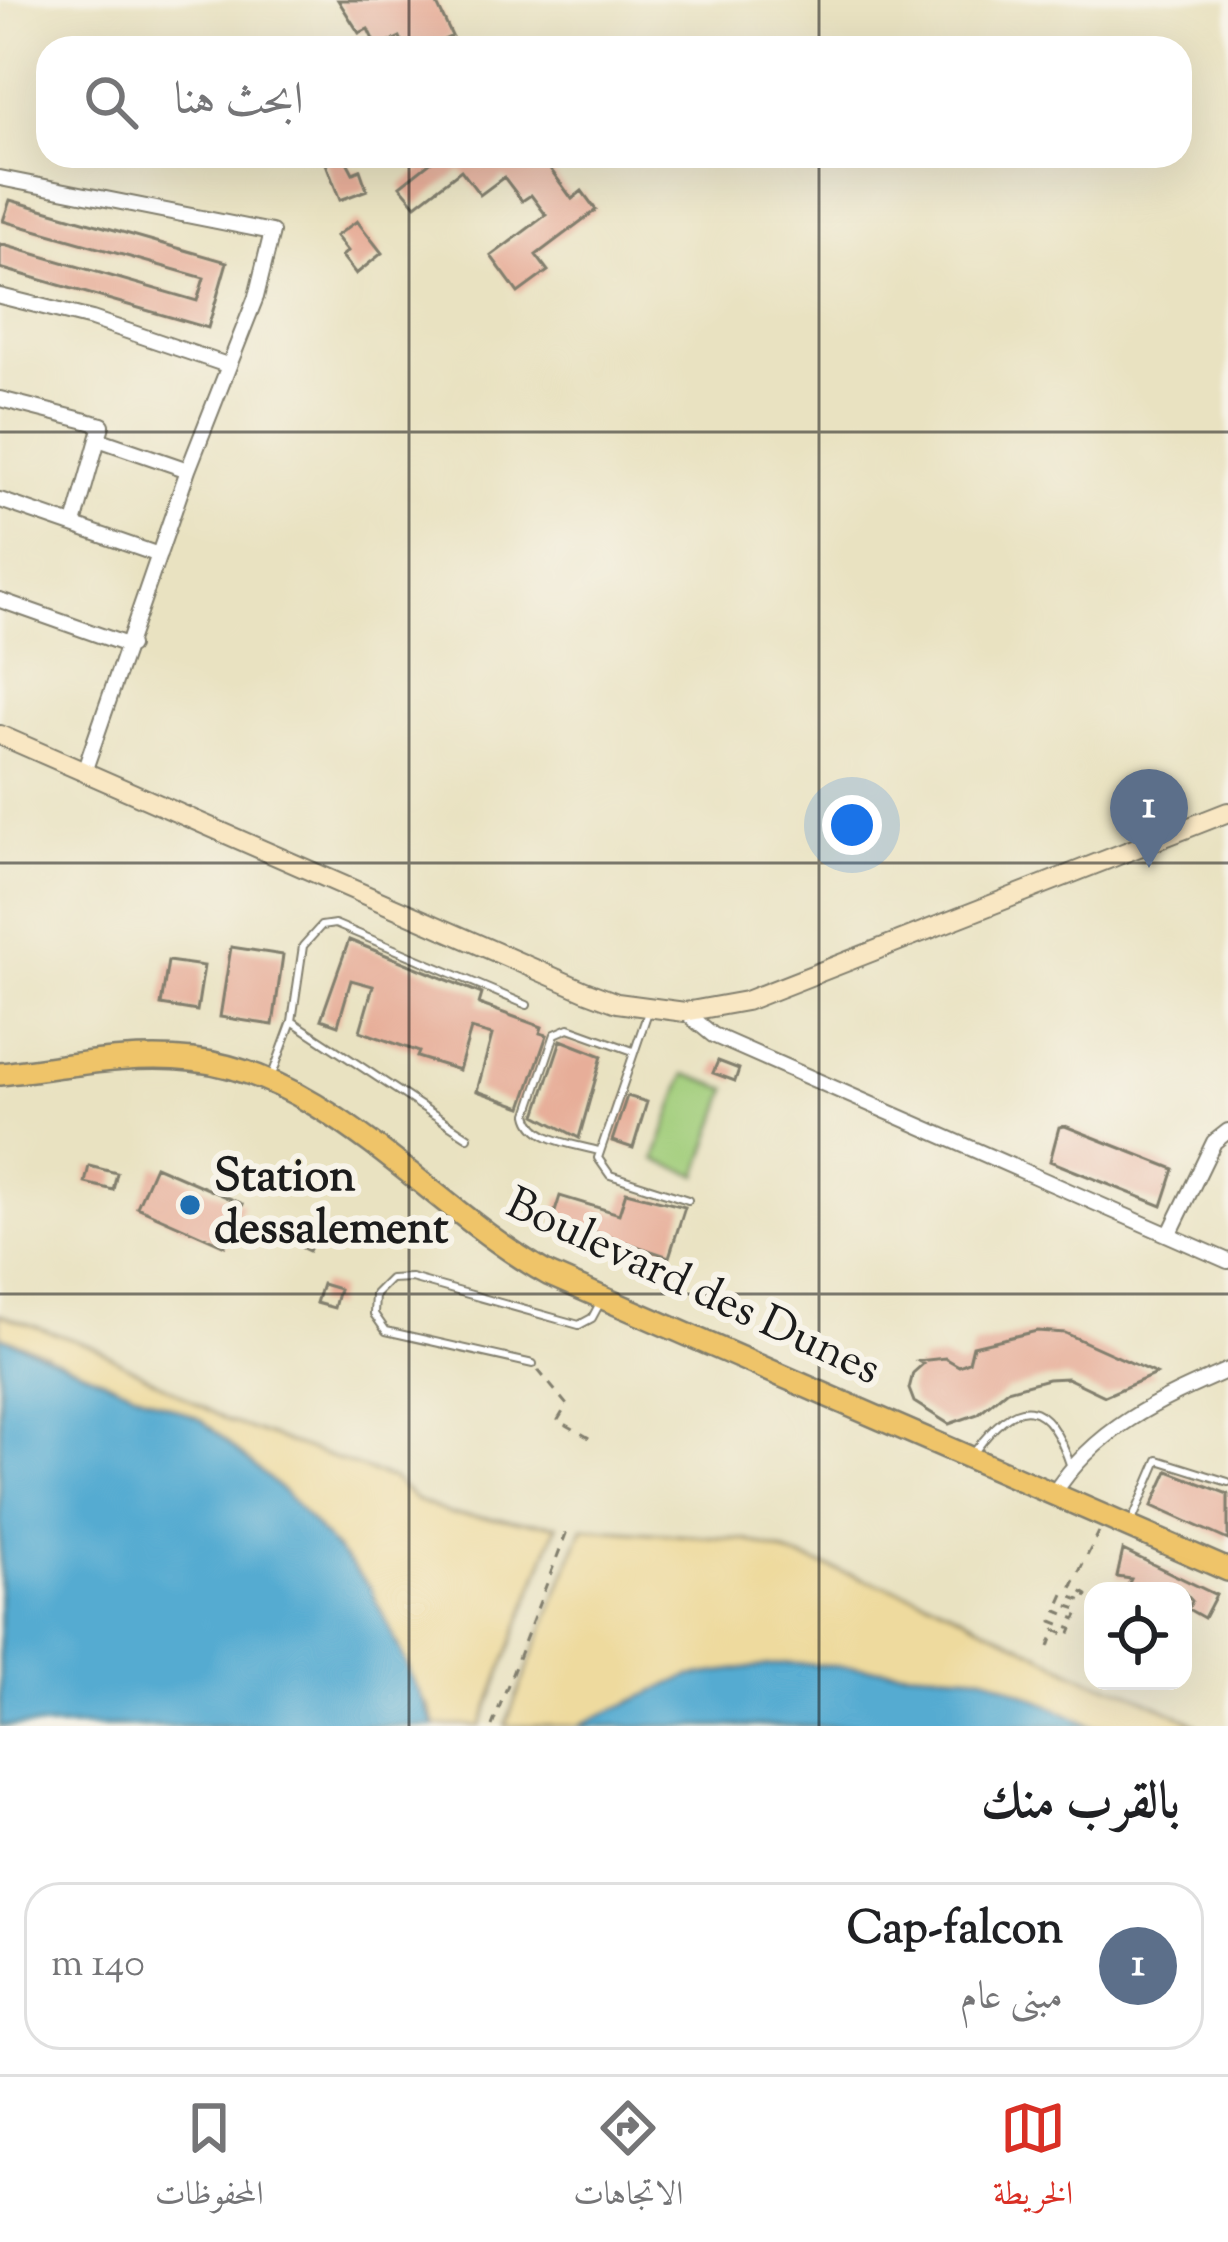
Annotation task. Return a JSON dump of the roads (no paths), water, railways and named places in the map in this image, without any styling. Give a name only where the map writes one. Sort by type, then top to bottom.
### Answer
[{"type":"main road","points":[[0,735],[585,991],[650,1009],[685,1012],[778,990],[1228,812]]},
{"type":"main road","name":"Boulevard des Dunes","points":[[0,1074],[146,1058],[193,1060],[271,1079],[318,1106],[495,1245],[602,1300],[1228,1570]]},
{"type":"street","points":[[0,178],[272,232],[256,297],[188,470],[85,769]]},
{"type":"street","points":[[0,296],[92,319],[227,365]]},
{"type":"street","points":[[0,399],[102,425],[74,524]]},
{"type":"street","points":[[98,439],[188,470]]},
{"type":"street","points":[[0,500],[159,555]]},
{"type":"street","points":[[0,600],[130,646]]},
{"type":"street","points":[[685,1012],[713,1035],[1228,1261]]},
{"type":"street","points":[[1169,1235],[1214,1142],[1228,1131]]},
{"type":"street","points":[[1054,1496],[1071,1467],[1140,1409],[1228,1370]]},
{"type":"lane","points":[[271,1079],[292,1021],[306,939],[328,924],[527,1005]]},
{"type":"lane","points":[[650,1009],[598,1151],[600,1165],[610,1175],[688,1200]]},
{"type":"lane","points":[[292,1021],[468,1137]]},
{"type":"lane","points":[[598,1151],[539,1133],[529,1120],[555,1034],[569,1028],[633,1051]]},
{"type":"lane","points":[[533,1364],[386,1331],[374,1314],[375,1294],[390,1279],[411,1278],[579,1325],[592,1318],[602,1300]]},
{"type":"lane","points":[[969,1459],[1016,1408],[1047,1421],[1061,1438],[1071,1467]]},
{"type":"lane","points":[[1129,1528],[1158,1460],[1228,1482]]},
{"type":"water","points":[[0,1336],[202,1420],[285,1493],[370,1587],[435,1726],[0,1726]]},
{"type":"water","points":[[786,1663],[984,1675],[1094,1726],[577,1726],[689,1676]]},
{"type":"place","name":"Cap-falcon","points":[[1149,868]]},
{"type":"place","name":"Station dessalement","points":[[190,1205]]}]
